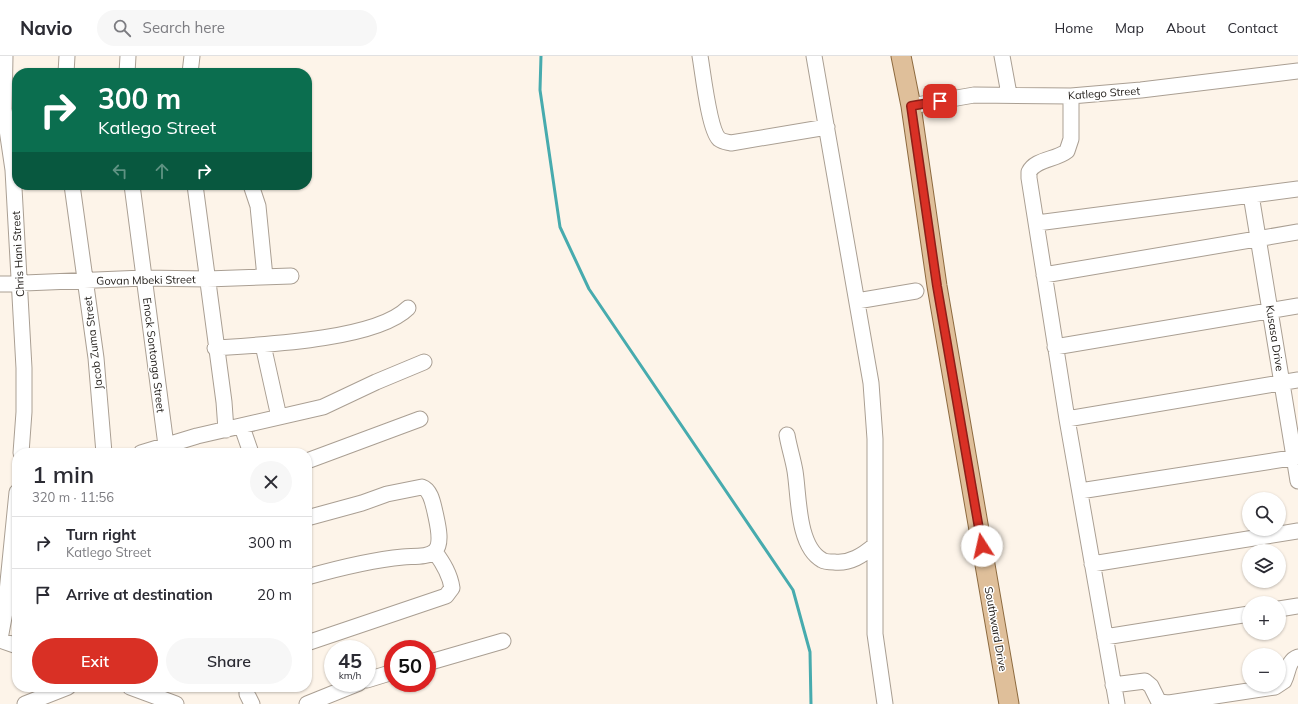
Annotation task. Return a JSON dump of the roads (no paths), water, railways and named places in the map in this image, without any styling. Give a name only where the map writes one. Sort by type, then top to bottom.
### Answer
[{"type":"main road","name":"Southward Drive","points":[[902,56],[911,106],[937,286],[1009,704]]},
{"type":"street","name":"Chris Hani Street","points":[[5,56],[4,109],[12,163]]},
{"type":"street","points":[[66,68],[67,56]]},
{"type":"street","points":[[127,68],[128,56]]},
{"type":"street","points":[[191,68],[192,56]]},
{"type":"street","points":[[700,56],[713,128],[719,139],[724,142],[731,143],[827,127]]},
{"type":"street","points":[[814,56],[871,383],[875,440],[875,634],[884,704]]},
{"type":"street","points":[[1002,56],[1009,94]]},
{"type":"street","name":"Katlego Street","points":[[911,106],[974,95],[1009,94],[1071,96],[1141,90],[1298,71]]},
{"type":"street","points":[[1071,96],[1071,139],[1067,152],[1062,156],[1035,164],[1029,172],[1055,347],[1117,704]]},
{"type":"street","points":[[1037,223],[1298,189]]},
{"type":"street","name":"Chris Hani Street","points":[[14,190],[24,368],[24,412],[20,448]]},
{"type":"street","name":"Jacob Zuma Street","points":[[73,190],[96,358],[104,448]]},
{"type":"street","name":"Enock Sontonga Street","points":[[133,190],[166,448]]},
{"type":"street","points":[[196,190],[224,402],[226,430]]},
{"type":"street","points":[[252,190],[258,206],[265,277]]},
{"type":"street","name":"Kusasa Drive","points":[[1251,195],[1296,457],[1298,481]]},
{"type":"street","points":[[1044,274],[1298,232]]},
{"type":"street","name":"Govan Mbeki Street","points":[[0,284],[86,282],[144,278],[207,279],[291,276]]},
{"type":"street","points":[[857,301],[916,291]]},
{"type":"street","points":[[1055,347],[1298,306]]},
{"type":"street","points":[[216,348],[263,345],[319,338],[359,330],[401,315],[408,308]]},
{"type":"street","points":[[263,345],[279,417]]},
{"type":"street","points":[[169,448],[226,430],[323,407],[376,382],[424,362]]},
{"type":"street","points":[[1067,419],[1298,380]]},
{"type":"street","points":[[312,459],[420,419]]},
{"type":"street","points":[[242,427],[249,448]]},
{"type":"street","points":[[787,435],[795,472],[798,503],[805,535],[811,550],[822,560],[843,563],[863,556],[875,545]]},
{"type":"street","points":[[1080,492],[1296,457]]},
{"type":"street","points":[[312,517],[362,503],[387,494],[422,487],[428,491],[436,517],[439,539],[438,546],[434,552],[426,555],[368,561],[312,575]]},
{"type":"street","points":[[1092,564],[1298,531]]},
{"type":"street","points":[[312,641],[446,596],[452,588],[451,583],[446,569],[434,552]]},
{"type":"street","points":[[12,564],[0,639],[12,644]]},
{"type":"street","points":[[1286,608],[1298,606]]},
{"type":"street","points":[[1105,637],[1242,615]]},
{"type":"street","points":[[436,660],[504,641]]},
{"type":"street","points":[[1113,684],[1145,681],[1151,686],[1159,702],[1184,701],[1276,687],[1284,681],[1292,659],[1298,656]]},
{"type":"street","points":[[25,704],[55,692]]},
{"type":"street","points":[[139,692],[154,700],[176,704]]},
{"type":"street","points":[[247,692],[252,704]]},
{"type":"street","points":[[307,704],[337,692]]},
{"type":"waterway","points":[[541,56],[540,90],[560,227],[589,289],[793,590],[810,652],[811,704]]}]
